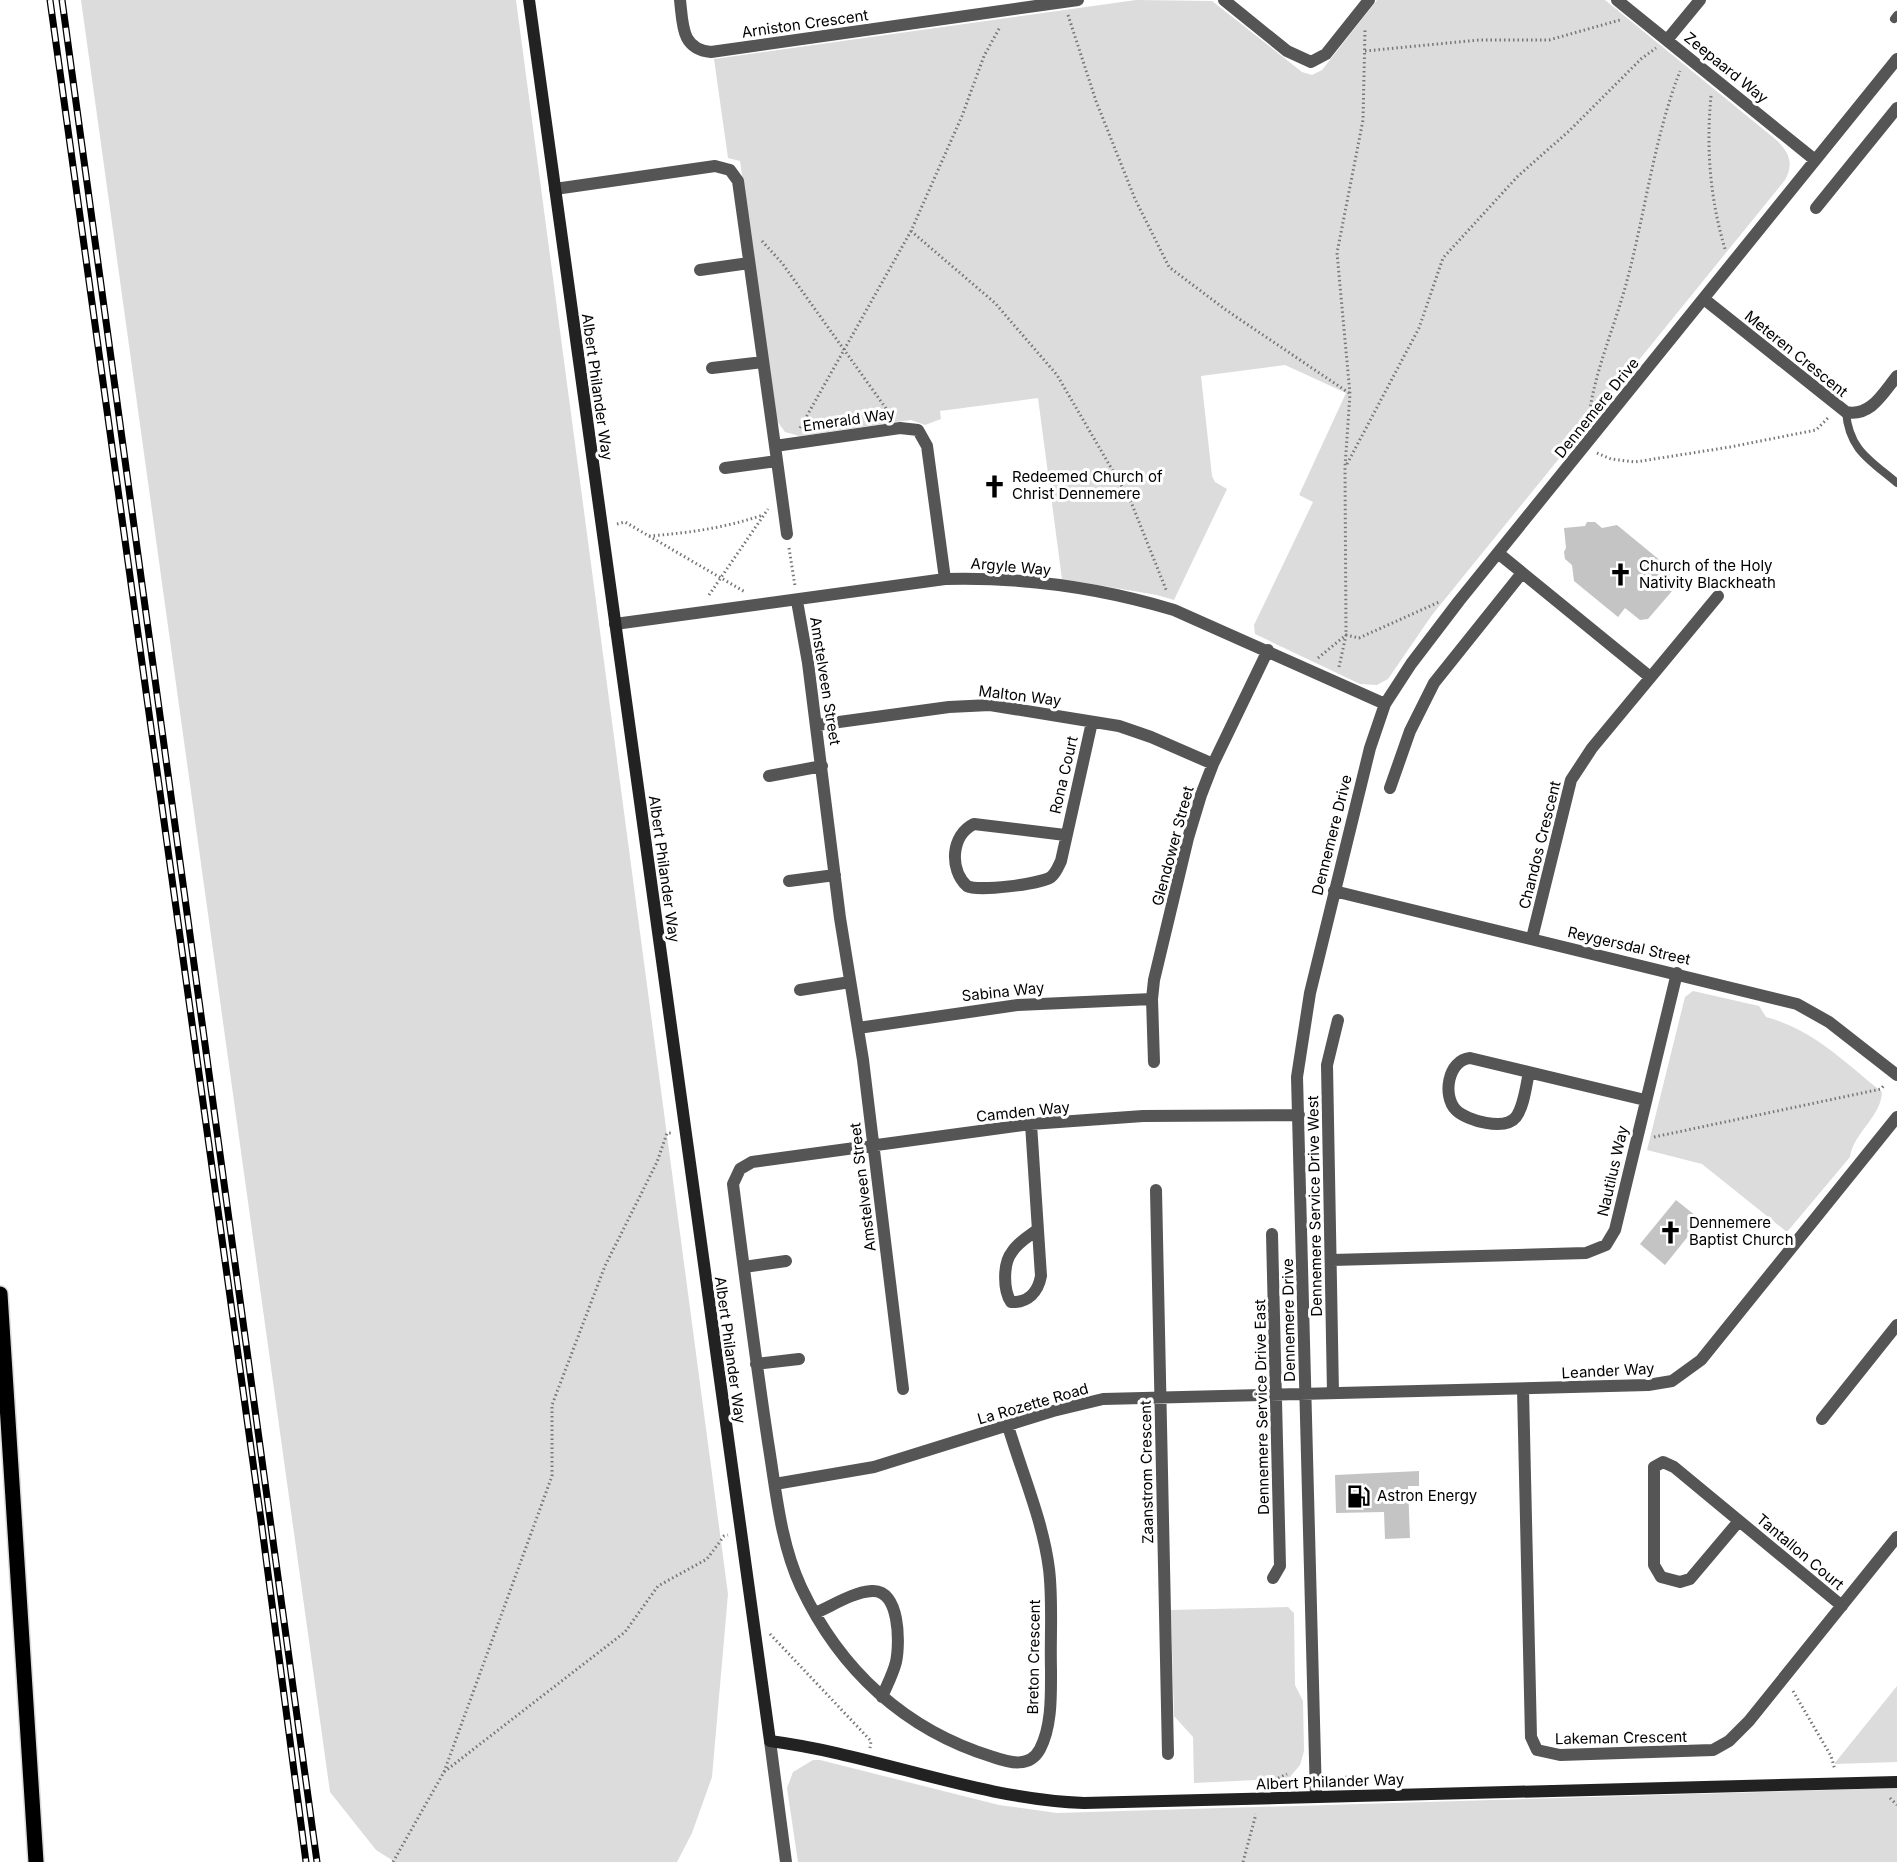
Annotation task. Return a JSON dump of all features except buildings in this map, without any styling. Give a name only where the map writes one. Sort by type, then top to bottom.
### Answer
[{"type":"main road","points":[[0,1294],[36,1862]]},
{"type":"street","name":"Albert Philander Way","points":[[529,0],[786,1862]]},
{"type":"street","name":"Arniston Crescent","points":[[680,0],[685,38],[696,49],[711,52],[1000,13],[1078,0]]},
{"type":"street","points":[[1224,0],[1287,51],[1311,62],[1326,54],[1369,0]]},
{"type":"street","name":"Zeepaard Way","points":[[1617,0],[1815,160]]},
{"type":"street","points":[[1667,40],[1700,0]]},
{"type":"street","name":"Dennemere Drive","points":[[1316,1797],[1297,1077],[1303,1028],[1334,891],[1361,779],[1385,704],[1411,664],[1459,601],[1897,60]]},
{"type":"street","points":[[1816,208],[1897,108]]},
{"type":"street","points":[[555,189],[720,166],[730,170],[738,182],[787,534]]},
{"type":"street","points":[[700,270],[749,262]]},
{"type":"street","name":"Meteren Crescent","points":[[1704,298],[1842,410],[1857,414],[1869,409],[1897,376]]},
{"type":"street","points":[[712,368],[763,362]]},
{"type":"street","name":"Emerald Way","points":[[775,446],[900,428],[918,430],[925,439],[945,579]]},
{"type":"street","points":[[725,468],[777,461]]},
{"type":"street","points":[[1498,553],[1650,677]]},
{"type":"street","points":[[1390,788],[1406,739],[1434,683],[1522,573]]},
{"type":"street","name":"Argyle Way","points":[[615,624],[797,601],[945,579],[987,578],[1028,581],[1144,601],[1174,610],[1385,704]]},
{"type":"street","name":"Chandos Crescent","points":[[1532,938],[1571,780],[1592,748],[1718,596]]},
{"type":"street","name":"Amstelveen Street","points":[[797,601],[817,725],[834,875],[858,1028],[903,1389]]},
{"type":"street","name":"Glendower Street","points":[[1154,1062],[1152,999],[1159,959],[1188,838],[1213,764],[1268,650]]},
{"type":"street","name":"Malton Way","points":[[817,725],[971,705],[1025,709],[1136,731],[1213,764]]},
{"type":"street","name":"Rona Court","points":[[1065,835],[986,823],[974,824],[964,830],[957,841],[958,873],[971,889],[1041,881],[1050,877],[1058,868],[1092,722]]},
{"type":"street","name":"Amstelveen Street","points":[[769,776],[822,766]]},
{"type":"street","points":[[789,881],[834,875]]},
{"type":"street","name":"Reygersdal Street","points":[[1334,891],[1797,1004],[1829,1022],[1896,1074]]},
{"type":"street","name":"Nautilus Way","points":[[1332,1260],[1586,1253],[1600,1250],[1615,1230],[1677,973]]},
{"type":"street","points":[[800,990],[850,982]]},
{"type":"street","name":"Sabina Way","points":[[858,1028],[1018,1005],[1152,999]]},
{"type":"street","name":"Dennemere Service Drive West","points":[[1333,1394],[1327,1065],[1338,1020]]},
{"type":"street","points":[[1529,1072],[1517,1115],[1504,1124],[1466,1117],[1456,1110],[1450,1100],[1452,1071],[1458,1062],[1465,1058],[1529,1072],[1645,1100]]},
{"type":"street","name":"Camden Way","points":[[752,1162],[1031,1124],[1143,1116],[1299,1115]]},
{"type":"street","name":"Leander Way","points":[[1306,1394],[1660,1384],[1688,1372],[1701,1360],[1897,1117]]},
{"type":"street","points":[[1031,1124],[1040,1282],[1029,1297],[1011,1302],[1007,1292],[1008,1259],[1019,1243],[1037,1230]]},
{"type":"street","name":"Breton Crescent","points":[[752,1162],[740,1168],[733,1184],[756,1364],[775,1484],[790,1558],[814,1613],[834,1647],[882,1696],[918,1724],[969,1750],[1017,1762],[1030,1760],[1040,1749],[1050,1710],[1049,1569],[1045,1547],[1008,1426]]},
{"type":"street","name":"Zaanstrom Crescent","points":[[1156,1190],[1168,1754]]},
{"type":"street","name":"Dennemere Service Drive East","points":[[1272,1234],[1281,1566],[1273,1578]]},
{"type":"street","points":[[744,1267],[786,1261]]},
{"type":"street","points":[[1822,1419],[1897,1325]]},
{"type":"street","points":[[756,1364],[799,1359]]},
{"type":"street","name":"Lakeman Crescent","points":[[1523,1389],[1531,1737],[1537,1750],[1560,1755],[1713,1750],[1729,1741],[1749,1721],[1897,1537]]},
{"type":"street","name":"La Rozette Road","points":[[775,1484],[865,1470],[1053,1411],[1104,1399],[1306,1394]]},
{"type":"street","name":"Tantallon Court","points":[[1739,1521],[1690,1579],[1680,1582],[1661,1577],[1654,1565],[1654,1467],[1659,1462],[1670,1464],[1842,1606]]},
{"type":"street","points":[[814,1613],[867,1592],[880,1592],[889,1598],[894,1608],[897,1659],[882,1696]]},
{"type":"street","name":"Albert Philander Way","points":[[770,1741],[816,1748],[1010,1796],[1084,1803],[1897,1782]]},
{"type":"lane","points":[[1842,410],[1853,443],[1897,483]]},
{"type":"path","points":[[1064,1],[1104,123],[1135,200],[1169,267],[1226,310],[1350,394]]},
{"type":"path","points":[[1336,682],[1346,635],[1345,467],[1350,394],[1337,253],[1363,120],[1365,25],[1360,11]]},
{"type":"path","points":[[800,442],[800,429],[911,231],[962,116],[984,56],[1000,29],[1000,13]]},
{"type":"path","points":[[1365,51],[1479,40],[1549,40],[1636,15]]},
{"type":"path","points":[[1345,467],[1419,328],[1443,258],[1518,176],[1569,131],[1641,59],[1667,40]]},
{"type":"path","points":[[1686,55],[1667,104],[1625,287],[1592,395],[1585,447],[1611,459],[1635,462],[1816,430],[1842,410]]},
{"type":"path","points":[[1712,77],[1707,135],[1709,157],[1715,215],[1730,265]]},
{"type":"path","points":[[745,231],[753,232],[782,263],[900,428]]},
{"type":"path","points":[[911,231],[995,303],[1057,375],[1131,502],[1174,610]]},
{"type":"path","points":[[706,613],[704,601],[764,514],[770,506],[783,504]]},
{"type":"path","points":[[648,536],[696,533],[728,526],[764,514]]},
{"type":"path","points":[[601,526],[625,522],[744,591],[753,606]]},
{"type":"path","points":[[787,534],[797,601]]},
{"type":"path","points":[[1346,635],[1359,638],[1442,601],[1459,601]]},
{"type":"path","points":[[1305,668],[1346,635]]},
{"type":"path","points":[[1637,1134],[1651,1137],[1881,1089],[1896,1074]]},
{"type":"path","points":[[393,1862],[444,1772],[552,1476],[552,1405],[601,1276],[657,1162],[667,1133],[685,1133]]},
{"type":"path","points":[[444,1772],[625,1632],[658,1586],[707,1559],[724,1536],[740,1534]]},
{"type":"path","points":[[773,1634],[871,1741]]},
{"type":"path","points":[[1785,1677],[1831,1756],[1835,1770]]},
{"type":"path","points":[[1265,1784],[1287,1774]]},
{"type":"path","points":[[1889,1797],[1897,1805]]},
{"type":"path","points":[[1243,1862],[1257,1814]]},
{"type":"shaded area","points":[[81,0],[516,0],[728,1594],[712,1777],[692,1833],[677,1862],[395,1862],[376,1850],[330,1792]]},
{"type":"shaded area","points":[[1136,0],[1212,1],[1302,72],[1312,75],[1322,70],[1377,0],[1605,0],[1774,138],[1789,157],[1788,174],[1785,180],[1432,615],[1388,679],[1377,685],[1360,684],[1255,634],[1254,625],[1313,502],[1299,495],[1346,393],[1285,365],[1201,376],[1212,476],[1215,482],[1227,489],[1174,600],[1062,579],[1038,398],[940,411],[941,419],[925,425],[911,420],[799,436],[785,432],[777,421],[740,161],[728,158],[714,59]]},
{"type":"shaded area","points":[[1693,991],[1759,1006],[1766,1017],[1799,1030],[1828,1048],[1882,1092],[1881,1101],[1852,1148],[1850,1157],[1787,1232],[1702,1164],[1647,1150],[1685,997]]},
{"type":"shaded area","points":[[1288,1607],[1294,1613],[1295,1685],[1303,1701],[1304,1751],[1300,1765],[1289,1778],[1280,1783],[1260,1786],[1256,1780],[1194,1783],[1193,1737],[1174,1716],[1171,1610]]},
{"type":"shaded area","points":[[1897,1686],[1897,1762],[1834,1764]]},
{"type":"shaded area","points":[[813,1760],[999,1805],[1057,1813],[1897,1788],[1897,1862],[798,1862],[787,1788],[793,1772]]},
{"type":"railway","points":[[50,0],[261,1520],[306,1862]]},
{"type":"railway","points":[[62,0],[317,1862]]},
{"type":"place","name":"Redeemed Church of Christ Dennemere","points":[[994,486]]},
{"type":"place","name":"Church of the Holy Nativity Blackheath","points":[[1621,575]]},
{"type":"place","name":"Dennemere Baptist Church","points":[[1671,1232]]},
{"type":"place","name":"Astron Energy","points":[[1359,1496]]}]
